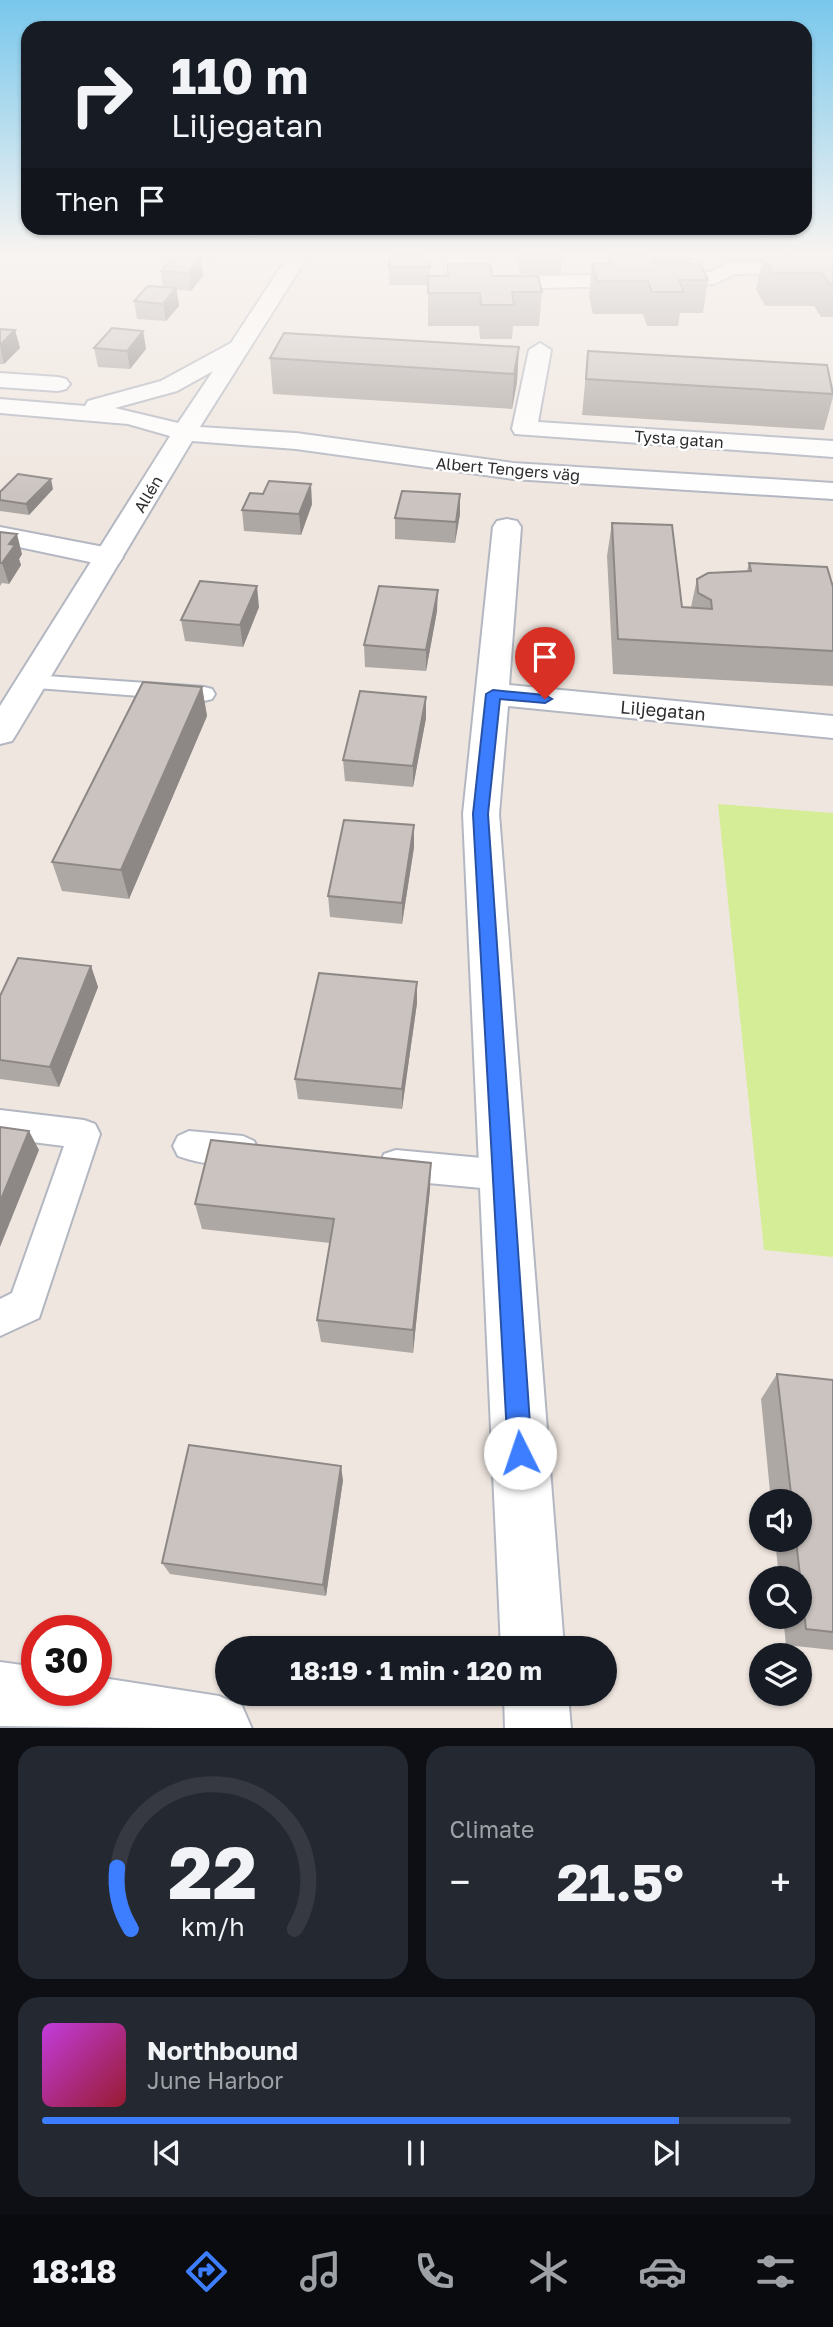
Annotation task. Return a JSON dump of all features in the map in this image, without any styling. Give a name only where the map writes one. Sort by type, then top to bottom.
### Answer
[{"type":"street","name":"Allén","points":[[0,733],[244,337]]},
{"type":"street","points":[[75,411],[149,394],[236,348]]},
{"type":"street","points":[[524,429],[540,350]]},
{"type":"street","points":[[0,380],[58,384]]},
{"type":"street","name":"Albert Tengers väg","points":[[0,406],[130,417],[184,433]]},
{"type":"street","name":"Albert Tengers väg","points":[[0,427],[115,435],[184,433],[296,440],[513,471],[833,491]]},
{"type":"street","name":"Tysta gatan","points":[[498,428],[833,449]]},
{"type":"street","points":[[507,527],[481,814],[532,1636]]},
{"type":"street","points":[[0,535],[109,557]]},
{"type":"street","name":"Liljegatan","points":[[493,694],[833,727]]},
{"type":"street","points":[[0,1694],[219,1728]]},
{"type":"street","points":[[537,1706],[538,1728]]},
{"type":"lane","points":[[32,682],[204,694]]},
{"type":"lane","points":[[0,1124],[84,1134],[26,1305],[0,1318]]},
{"type":"lane","points":[[189,1146],[271,1153]]},
{"type":"lane","points":[[366,1162],[503,1175]]},
{"type":"green space","points":[[718,804],[833,813],[833,1257],[764,1250]]},
{"type":"building","points":[[0,337],[8,337],[0,345]]},
{"type":"building","points":[[104,337],[138,337],[127,351],[94,348]]},
{"type":"building","points":[[282,337],[345,337],[519,347],[514,374],[270,358]]},
{"type":"building","points":[[588,351],[827,365],[833,394],[586,379]]},
{"type":"building","points":[[18,474],[51,479],[26,504],[0,500],[0,492]]},
{"type":"building","points":[[269,481],[311,484],[299,514],[242,510],[250,493],[263,494]]},
{"type":"building","points":[[402,491],[460,494],[456,522],[395,518]]},
{"type":"building","points":[[612,523],[672,525],[682,607],[712,609],[711,600],[698,593],[697,579],[708,573],[751,571],[749,563],[827,567],[833,587],[833,651],[618,639]]},
{"type":"building","points":[[0,532],[17,534],[9,544],[15,545],[2,563],[0,563]]},
{"type":"building","points":[[200,581],[257,586],[240,625],[181,620]]},
{"type":"building","points":[[379,586],[438,590],[426,650],[364,645]]},
{"type":"building","points":[[143,682],[202,687],[121,870],[52,862]]},
{"type":"building","points":[[360,691],[426,697],[413,766],[343,760]]},
{"type":"building","points":[[344,820],[414,825],[402,903],[328,896]]},
{"type":"building","points":[[18,958],[91,966],[50,1067],[0,1060],[0,996]]},
{"type":"building","points":[[319,973],[417,982],[402,1089],[295,1079]]},
{"type":"building","points":[[0,1127],[29,1131],[0,1202]]},
{"type":"building","points":[[211,1140],[431,1163],[413,1330],[317,1320],[334,1219],[195,1204]]},
{"type":"building","points":[[777,1374],[833,1380],[833,1632],[806,1629],[812,1629],[812,1566],[799,1566],[797,1552],[812,1552],[812,1489],[790,1489]]},
{"type":"building","points":[[189,1445],[341,1466],[323,1585],[162,1563]]},
{"type":"route","points":[[520,1453],[481,814],[493,694],[545,699]]}]
